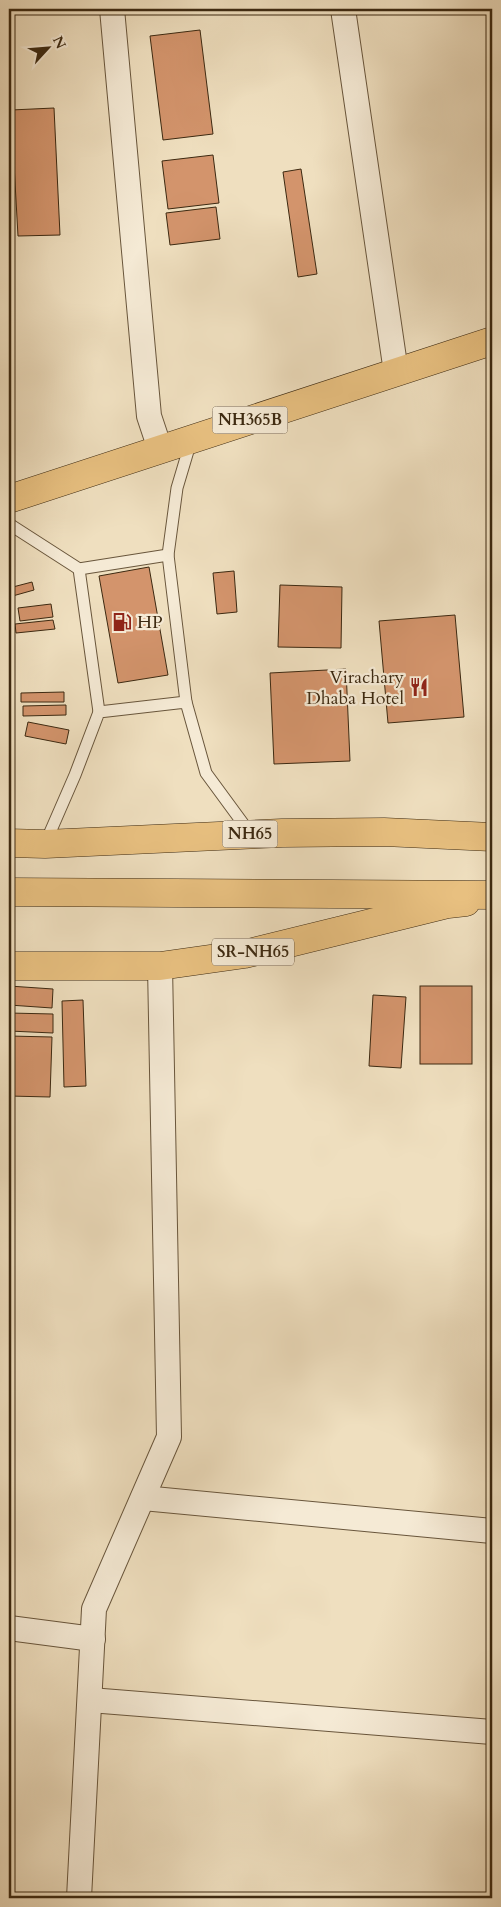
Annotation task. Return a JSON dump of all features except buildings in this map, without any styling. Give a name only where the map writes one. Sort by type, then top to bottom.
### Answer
[{"type":"main road","name":"NH365B","points":[[9,498],[492,341]]},
{"type":"main road","name":"NH65","points":[[9,843],[45,844],[250,834],[384,832],[492,837]]},
{"type":"main road","points":[[9,892],[492,895]]},
{"type":"main road","name":"SR-NH65","points":[[9,966],[160,966],[245,954],[448,904],[492,899]]},
{"type":"street","points":[[112,9],[149,416],[160,449]]},
{"type":"street","points":[[343,9],[396,372]]},
{"type":"street","points":[[79,1898],[94,1609],[169,1437],[160,966]]},
{"type":"street","points":[[143,1498],[492,1531]]},
{"type":"street","points":[[9,1628],[93,1639]]},
{"type":"street","points":[[90,1700],[492,1732]]},
{"type":"lane","points":[[191,439],[177,488],[168,555],[186,702],[206,772],[250,834]]},
{"type":"lane","points":[[9,524],[79,569],[168,555]]},
{"type":"lane","points":[[45,844],[75,775],[99,712],[79,569]]},
{"type":"lane","points":[[99,712],[186,702]]},
{"type":"place","name":"HP","points":[[122,622]]},
{"type":"place","name":"Virachary Dhaba Hotel","points":[[419,687]]}]
